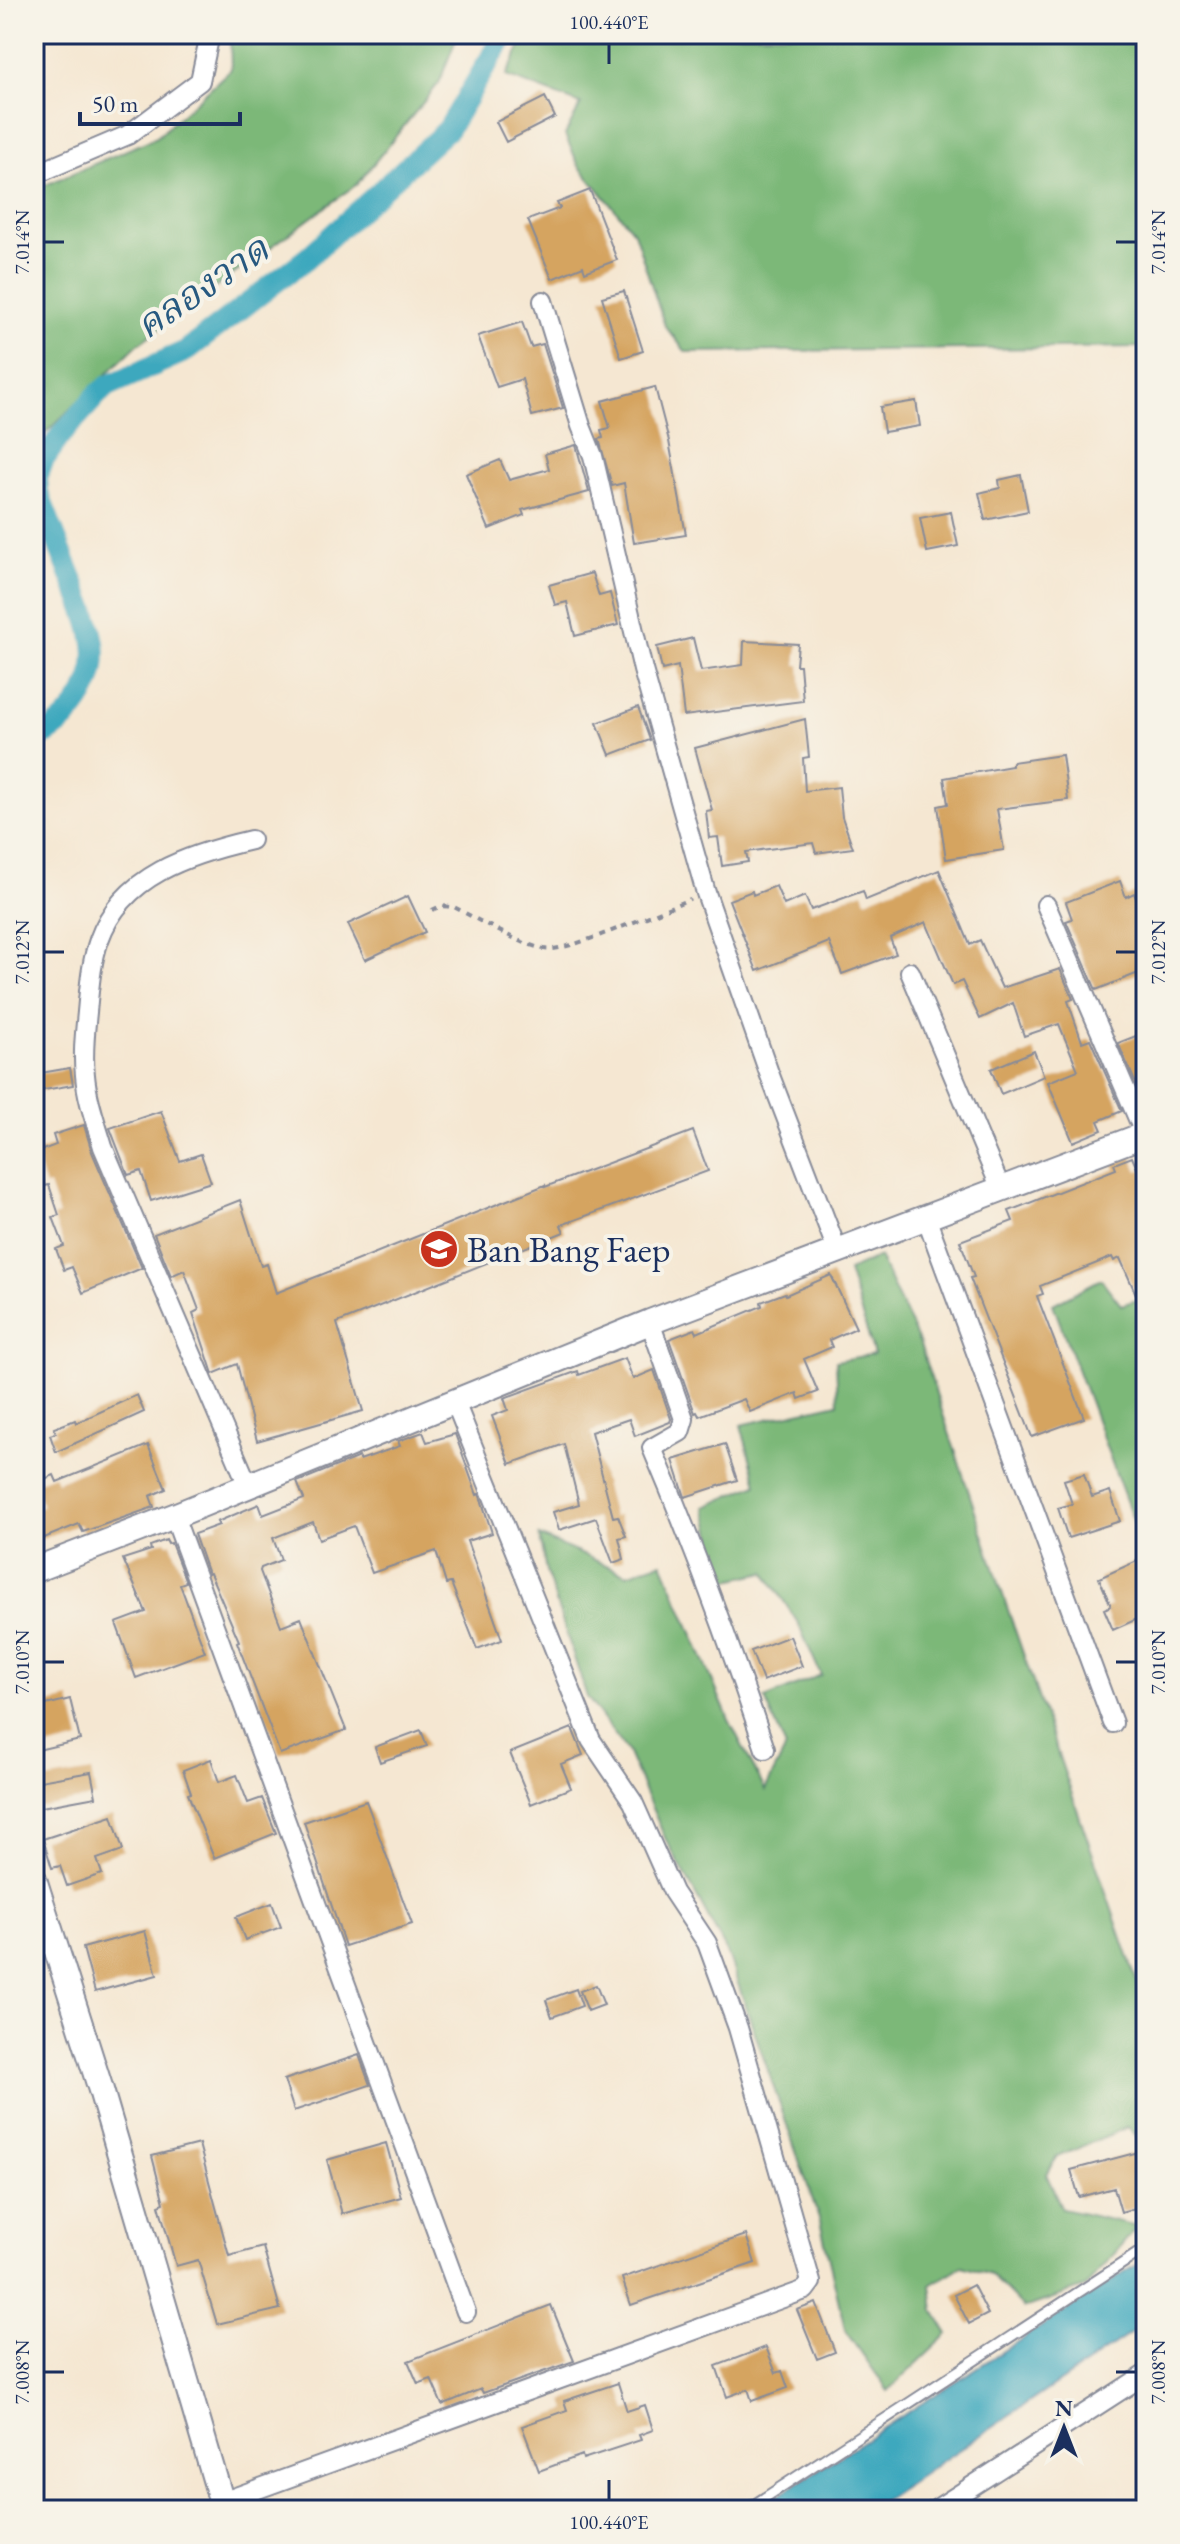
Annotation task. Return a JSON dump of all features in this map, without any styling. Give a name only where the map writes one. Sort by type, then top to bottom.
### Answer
[{"type":"street","points":[[34,175],[128,135],[200,81],[210,34]]},
{"type":"street","points":[[543,301],[593,456],[643,670],[706,893],[769,1073],[837,1250]]},
{"type":"street","points":[[248,1485],[103,1147],[88,1095],[84,1056],[96,950],[105,925],[119,905],[147,879],[174,863],[203,851],[251,840]]},
{"type":"street","points":[[34,1570],[650,1322],[1145,1134],[1046,905]]},
{"type":"street","points":[[910,972],[1001,1189]]},
{"type":"street","points":[[926,1217],[1113,1723]]},
{"type":"street","points":[[650,1322],[684,1419],[680,1432],[652,1448],[726,1632],[765,1749]]},
{"type":"street","points":[[34,1879],[106,2105],[223,2506],[805,2290],[811,2282],[738,2028],[707,1943],[673,1892],[633,1802],[591,1740],[455,1402]]},
{"type":"street","points":[[174,1516],[466,2312]]},
{"type":"street","points":[[935,2510],[1146,2374]]},
{"type":"lane","points":[[746,2510],[1146,2248]]},
{"type":"path","points":[[432,910],[441,906],[454,907],[527,943],[550,950],[572,945],[706,893]]},
{"type":"green space","points":[[230,34],[458,34],[439,83],[357,184],[137,345],[34,444],[34,190],[157,137],[231,69]]},
{"type":"green space","points":[[527,34],[1146,34],[1146,347],[686,352],[665,326],[634,232],[579,166],[565,135],[581,104],[506,76]]},
{"type":"green space","points":[[879,1257],[919,1342],[1146,2008],[1146,2145],[1128,2127],[1057,2157],[1046,2174],[1062,2209],[1138,2226],[1086,2287],[1024,2308],[991,2275],[962,2266],[931,2285],[934,2311],[948,2334],[888,2391],[845,2329],[820,2221],[727,1952],[665,1838],[627,1751],[587,1697],[546,1571],[539,1536],[627,1574],[662,1562],[729,1720],[765,1790],[786,1748],[765,1699],[821,1675],[798,1623],[765,1572],[724,1581],[705,1507],[757,1484],[741,1425],[838,1403],[836,1361],[874,1354],[848,1271]]},
{"type":"green space","points":[[1101,1279],[1121,1305],[1146,1297],[1146,1554],[1053,1304]]},
{"type":"water","points":[[1146,2259],[1146,2323],[870,2510],[756,2510]]},
{"type":"building","points":[[545,97],[555,117],[506,142],[496,122]]},
{"type":"building","points":[[590,190],[617,260],[585,272],[583,266],[552,279],[528,220],[560,208],[557,203]]},
{"type":"building","points":[[624,291],[643,351],[621,358],[602,297]]},
{"type":"building","points":[[522,322],[531,347],[543,344],[563,408],[532,416],[522,379],[497,387],[478,336]]},
{"type":"building","points":[[655,387],[669,441],[686,535],[634,543],[624,483],[612,486],[599,439],[603,438],[601,430],[610,428],[602,401]]},
{"type":"building","points":[[916,401],[920,426],[884,432],[880,407]]},
{"type":"building","points":[[576,445],[589,492],[522,510],[524,515],[489,529],[466,474],[500,460],[509,480],[549,469],[545,454]]},
{"type":"building","points":[[1021,475],[1028,511],[985,520],[979,493],[1000,488],[999,480]]},
{"type":"building","points":[[951,512],[958,546],[927,552],[920,518]]},
{"type":"building","points":[[592,573],[599,596],[610,593],[618,625],[575,636],[567,602],[555,605],[549,585]]},
{"type":"building","points":[[693,638],[701,671],[743,665],[744,641],[798,644],[796,665],[800,665],[803,701],[684,716],[678,666],[662,670],[657,647]]},
{"type":"building","points":[[638,707],[650,740],[610,755],[597,723]]},
{"type":"building","points":[[805,719],[809,757],[803,758],[805,791],[839,787],[842,817],[853,848],[816,853],[813,843],[746,852],[748,862],[722,866],[718,837],[709,838],[706,811],[712,810],[695,748]]},
{"type":"building","points":[[1062,755],[1068,800],[997,809],[1004,850],[946,859],[938,806],[948,804],[944,778],[1012,766],[1012,762]]},
{"type":"building","points":[[939,870],[970,945],[980,940],[1002,988],[1060,969],[1073,999],[1068,1001],[1082,1042],[1090,1039],[1122,1111],[1098,1121],[1102,1130],[1073,1142],[1048,1082],[1078,1070],[1059,1024],[1024,1036],[1013,1003],[980,1019],[962,981],[953,985],[926,922],[890,938],[896,954],[842,974],[829,942],[757,971],[729,900],[776,886],[784,905],[805,896],[811,910],[863,891],[866,900]]},
{"type":"building","points":[[1120,881],[1126,897],[1134,893],[1146,922],[1146,970],[1096,990],[1066,921],[1072,919],[1066,902]]},
{"type":"building","points":[[408,896],[425,932],[365,960],[348,924]]},
{"type":"building","points":[[1146,1032],[1146,1101],[1144,1102],[1118,1043]]},
{"type":"building","points":[[1034,1051],[1044,1076],[1001,1094],[991,1069]]},
{"type":"building","points":[[70,1068],[73,1085],[38,1091],[35,1074]]},
{"type":"building","points":[[161,1111],[180,1161],[201,1154],[211,1182],[151,1201],[141,1171],[128,1175],[110,1128]]},
{"type":"building","points":[[84,1125],[92,1152],[142,1268],[83,1293],[72,1267],[64,1270],[56,1249],[64,1246],[53,1217],[59,1215],[34,1153],[56,1145],[53,1135]]},
{"type":"building","points":[[693,1131],[708,1171],[561,1225],[564,1232],[337,1323],[363,1411],[257,1441],[237,1364],[213,1374],[193,1313],[199,1310],[184,1270],[171,1276],[154,1234],[240,1200],[261,1266],[267,1264],[276,1293],[545,1185]]},
{"type":"building","points":[[1132,1157],[1138,1171],[1146,1168],[1146,1317],[1120,1258],[1114,1261],[1112,1257],[1040,1286],[1043,1294],[1037,1296],[1084,1418],[1032,1437],[970,1278],[974,1277],[960,1241],[1013,1221],[1009,1211],[1116,1169],[1114,1164]]},
{"type":"building","points":[[831,1275],[856,1328],[829,1340],[832,1347],[804,1359],[818,1392],[799,1399],[797,1393],[750,1412],[744,1399],[699,1416],[695,1413],[669,1339],[695,1329],[697,1333],[762,1306],[761,1302],[786,1295]]},
{"type":"building","points":[[625,1358],[633,1379],[654,1370],[671,1419],[635,1436],[629,1419],[591,1432],[613,1517],[618,1516],[626,1536],[619,1538],[624,1559],[613,1563],[596,1518],[559,1530],[553,1512],[579,1504],[564,1444],[510,1464],[492,1416],[508,1410],[504,1398],[578,1371],[579,1375]]},
{"type":"building","points":[[137,1395],[144,1412],[56,1452],[50,1435],[56,1433],[54,1428],[75,1420],[76,1423]]},
{"type":"building","points":[[423,1432],[427,1442],[455,1434],[481,1499],[492,1533],[467,1541],[502,1640],[477,1649],[451,1583],[446,1584],[436,1551],[372,1573],[354,1526],[319,1539],[313,1522],[273,1538],[281,1560],[260,1571],[281,1626],[301,1618],[346,1730],[280,1754],[239,1641],[208,1574],[194,1534],[259,1504],[263,1515],[304,1499],[297,1482],[359,1457],[360,1460],[400,1446],[398,1441]]},
{"type":"building","points":[[725,1444],[737,1480],[685,1497],[673,1460]]},
{"type":"building","points":[[148,1445],[166,1489],[150,1496],[154,1507],[83,1532],[79,1524],[34,1542],[34,1509],[42,1506],[34,1483],[54,1475],[57,1482]]},
{"type":"building","points":[[1084,1474],[1092,1497],[1110,1491],[1120,1521],[1068,1538],[1058,1508],[1072,1504],[1064,1480]]},
{"type":"building","points":[[166,1540],[168,1544],[171,1543],[186,1582],[180,1584],[205,1652],[136,1678],[116,1623],[146,1612],[123,1559],[151,1550],[150,1546]]},
{"type":"building","points":[[1146,1557],[1146,1615],[1113,1630],[1104,1609],[1111,1606],[1099,1578]]},
{"type":"building","points":[[790,1636],[802,1666],[763,1681],[751,1651]]},
{"type":"building","points":[[70,1699],[80,1740],[34,1751],[34,1708]]},
{"type":"building","points":[[572,1728],[583,1755],[561,1764],[571,1788],[531,1804],[510,1753]]},
{"type":"building","points":[[421,1730],[427,1746],[380,1762],[375,1747]]},
{"type":"building","points":[[211,1759],[219,1782],[237,1775],[248,1803],[262,1798],[276,1833],[214,1858],[188,1794],[191,1793],[183,1770]]},
{"type":"building","points":[[91,1772],[96,1797],[36,1808],[34,1782]]},
{"type":"building","points":[[366,1801],[412,1924],[345,1946],[304,1822]]},
{"type":"building","points":[[112,1816],[123,1850],[97,1859],[102,1874],[67,1886],[60,1866],[52,1868],[43,1839]]},
{"type":"building","points":[[272,1903],[281,1927],[245,1940],[236,1917]]},
{"type":"building","points":[[145,1931],[157,1975],[95,1992],[83,1948]]},
{"type":"building","points":[[596,1985],[604,2005],[588,2011],[580,1991]]},
{"type":"building","points":[[576,1989],[582,2006],[552,2017],[546,2000]]},
{"type":"building","points":[[359,2055],[370,2085],[294,2111],[284,2080]]},
{"type":"building","points":[[386,2143],[401,2197],[342,2214],[327,2160]]},
{"type":"building","points":[[199,2144],[229,2256],[263,2247],[280,2309],[217,2324],[198,2260],[176,2266],[159,2205],[164,2203],[152,2156]]},
{"type":"building","points":[[1146,2150],[1146,2205],[1121,2212],[1114,2188],[1079,2197],[1071,2170]]},
{"type":"building","points":[[746,2235],[755,2263],[631,2305],[622,2278]]},
{"type":"building","points":[[973,2285],[988,2314],[969,2324],[954,2295]]},
{"type":"building","points":[[816,2303],[835,2352],[817,2359],[797,2310]]},
{"type":"building","points":[[551,2305],[574,2361],[483,2393],[481,2389],[442,2405],[431,2379],[418,2384],[408,2361]]},
{"type":"building","points":[[766,2347],[776,2373],[782,2371],[788,2388],[752,2401],[748,2389],[727,2397],[716,2366]]},
{"type":"building","points":[[618,2383],[627,2411],[645,2405],[653,2430],[639,2435],[641,2440],[583,2459],[582,2455],[539,2471],[522,2426],[567,2410],[564,2401]]},
{"type":"waterway","name":"คลองวาด","points":[[34,740],[60,724],[71,713],[87,688],[95,659],[87,616],[38,493],[37,478],[43,461],[61,435],[98,394],[108,386],[186,351],[307,258],[448,129],[505,34]]},
{"type":"place","name":"Ban Bang Faep","points":[[439,1249]]}]
